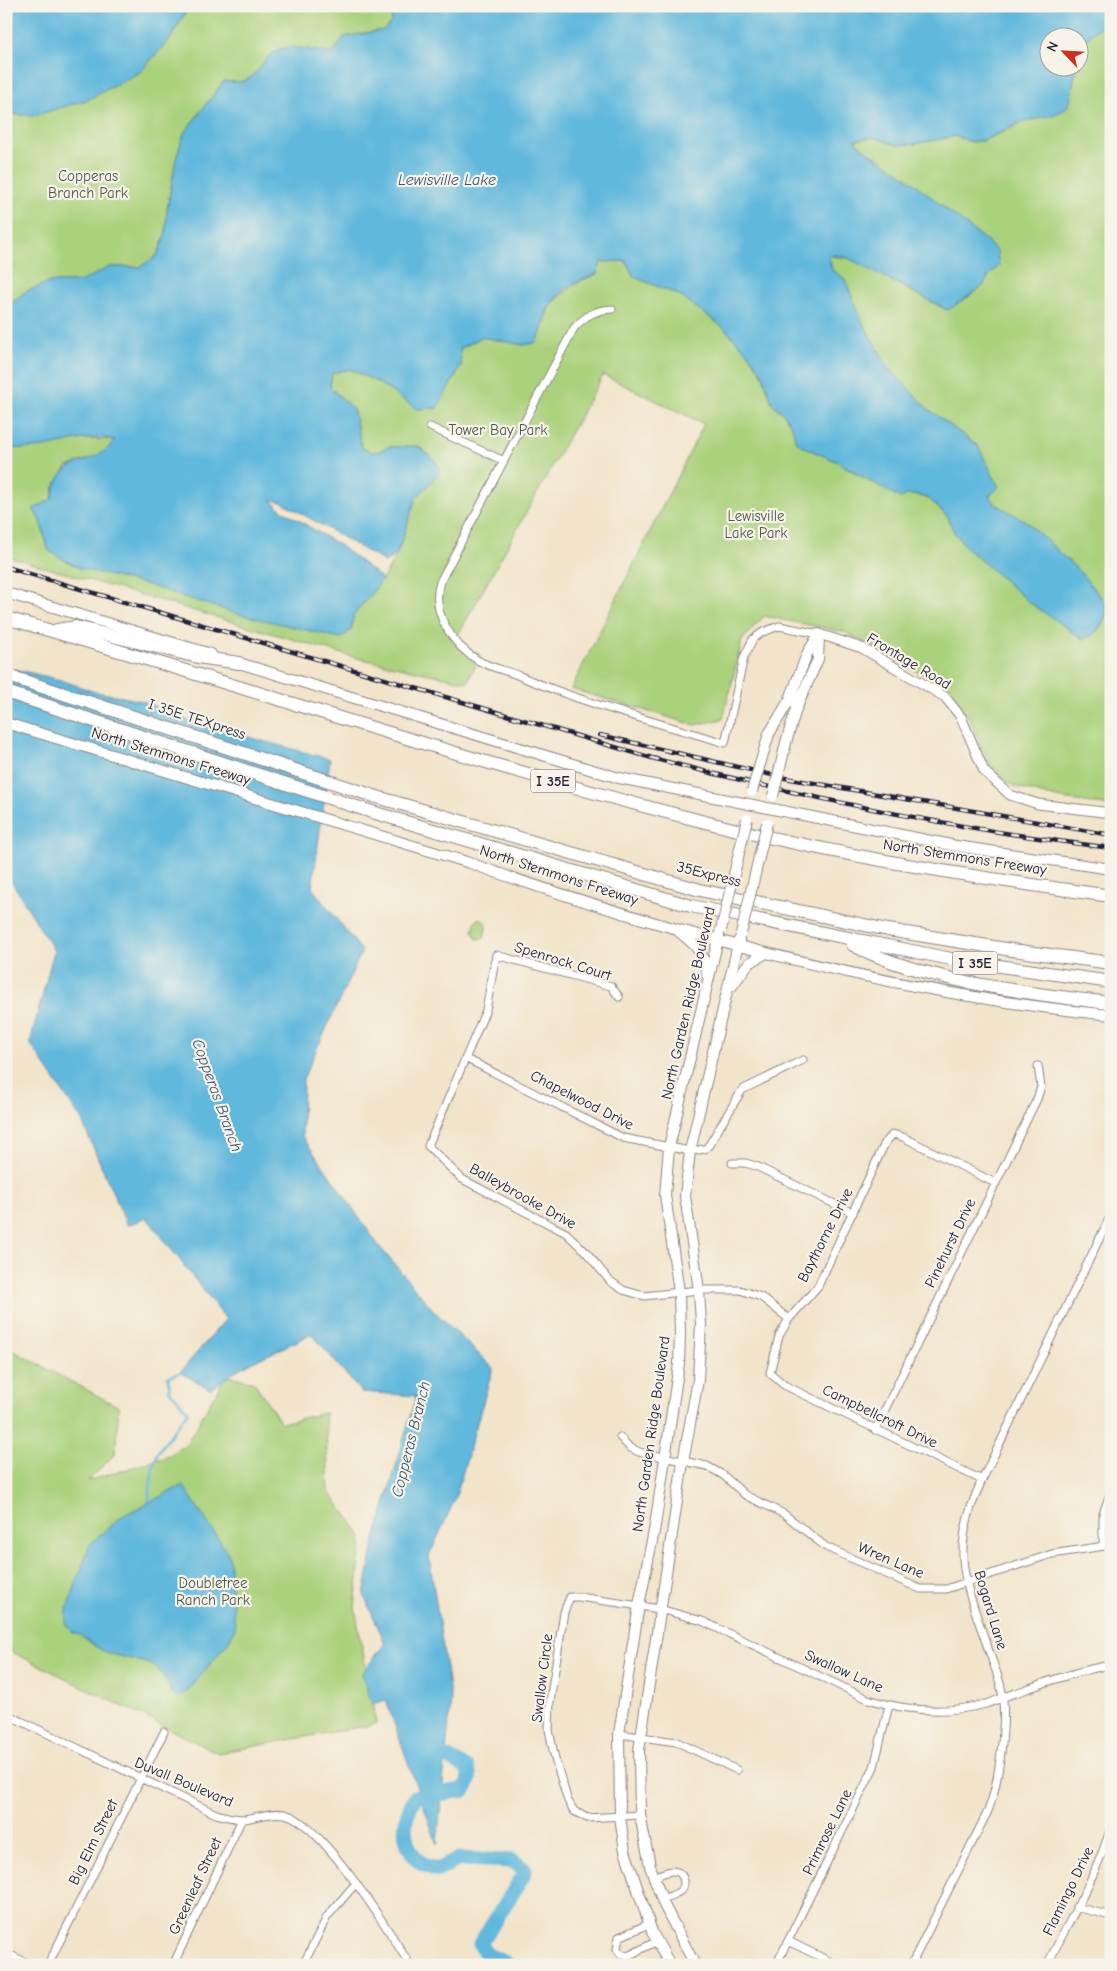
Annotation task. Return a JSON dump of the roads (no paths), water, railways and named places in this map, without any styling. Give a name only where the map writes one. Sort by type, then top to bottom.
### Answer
[{"type":"highway","name":"North Stemmons Freeway","points":[[6,618],[523,773],[708,823],[910,866],[1111,896]]},
{"type":"highway","points":[[52,631],[76,628],[198,657],[239,663]]},
{"type":"highway","name":"I 35E TEXpress","points":[[6,675],[377,796]]},
{"type":"highway","name":"North Stemmons Freeway","points":[[6,692],[372,812],[691,906],[840,938],[987,965],[1111,982]]},
{"type":"highway","name":"35Express","points":[[377,796],[700,890],[888,930],[1111,963]]},
{"type":"highway","points":[[840,938],[880,958],[961,980],[1045,995],[1111,1003]]},
{"type":"main road","name":"North Stemmons Freeway","points":[[6,593],[619,778],[750,802],[770,808],[956,846],[1111,869]]},
{"type":"main road","name":"North Garden Ridge Boulevard","points":[[670,1965],[649,1924],[625,1851],[620,1817],[619,1734],[639,1605],[655,1526],[678,1364],[680,1334],[679,1292],[665,1195],[669,1147],[752,791],[769,734],[790,699],[807,654],[819,634]]},
{"type":"main road","points":[[695,1965],[661,1899],[645,1848],[638,1789],[640,1736],[683,1462],[698,1380],[701,1324],[699,1290],[685,1196],[690,1151],[770,808],[796,709],[818,659],[819,634]]},
{"type":"main road","name":"North Stemmons Freeway","points":[[6,723],[470,863],[531,886],[718,941],[886,982],[1111,1015]]},
{"type":"main road","points":[[673,928],[700,949],[706,964],[708,983]]},
{"type":"main road","points":[[727,993],[744,968],[766,953]]},
{"type":"street","points":[[612,308],[602,309],[586,316],[574,328],[437,592],[442,618],[453,640],[478,661],[542,686],[725,743],[744,657],[753,639],[762,632],[779,626],[819,634]]},
{"type":"street","points":[[430,428],[504,461]]},
{"type":"street","name":"Frontage Road","points":[[819,634],[862,648],[945,697],[961,717],[984,771],[1010,795],[1038,804],[1111,813]]},
{"type":"street","name":"Spenrock Court","points":[[496,955],[610,986],[619,997]]},
{"type":"street","name":"Balleybrooke Drive","points":[[496,955],[486,1010],[467,1059],[428,1146],[462,1179],[566,1233],[586,1252],[610,1281],[623,1290],[644,1296],[699,1290],[740,1290],[752,1292],[789,1319]]},
{"type":"street","name":"Chapelwood Drive","points":[[467,1059],[623,1138],[690,1151]]},
{"type":"street","points":[[690,1151],[705,1149],[709,1146],[742,1090],[802,1060]]},
{"type":"street","name":"Pinehurst Drive","points":[[875,1430],[1037,1098],[1041,1087],[1038,1066]]},
{"type":"street","name":"Baythorne Drive","points":[[770,1373],[779,1336],[789,1319],[818,1286],[885,1143],[893,1134],[904,1137],[994,1183]]},
{"type":"street","points":[[732,1163],[746,1163],[756,1166],[853,1213]]},
{"type":"street","name":"Bogard Lane","points":[[912,1965],[955,1880],[992,1799],[1003,1721],[1003,1697],[966,1583],[962,1540],[966,1517],[982,1480],[1111,1215]]},
{"type":"street","name":"Campbellcroft Drive","points":[[770,1373],[784,1385],[982,1480]]},
{"type":"street","name":"Wren Lane","points":[[620,1436],[628,1447],[639,1452],[656,1454],[665,1459],[707,1466],[723,1475],[745,1495],[784,1514],[826,1547],[920,1589],[933,1591],[966,1583],[1052,1554],[1107,1545]]},
{"type":"street","points":[[1107,1545],[1103,1514],[1111,1491]]},
{"type":"street","name":"Swallow Circle","points":[[640,1815],[587,1818],[574,1811],[568,1802],[550,1741],[550,1700],[564,1612],[570,1597],[660,1609]]},
{"type":"street","name":"Swallow Lane","points":[[660,1609],[702,1621],[838,1685],[889,1706],[958,1710],[988,1704],[1003,1697],[1066,1676],[1111,1665]]},
{"type":"street","name":"Primrose Lane","points":[[776,1965],[874,1767],[889,1706]]},
{"type":"street","name":"Duvall Boulevard","points":[[6,1714],[139,1779],[216,1814],[242,1819],[275,1813],[300,1819],[312,1830],[356,1882],[410,1965]]},
{"type":"street","name":"Big Elm Street","points":[[48,1965],[164,1732]]},
{"type":"street","points":[[619,1734],[678,1742],[737,1770]]},
{"type":"street","name":"Greenleaf Street","points":[[173,1965],[242,1819]]},
{"type":"street","name":"Flamingo Drive","points":[[1046,1965],[1076,1907],[1111,1828]]},
{"type":"street","points":[[654,1877],[675,1871],[683,1878],[684,1884],[681,1890],[661,1899]]},
{"type":"street","points":[[303,1965],[327,1917],[356,1882]]},
{"type":"street","points":[[1076,1907],[1111,1916]]},
{"type":"street","points":[[649,1924],[620,1937],[617,1948],[622,1954],[628,1956],[657,1941]]},
{"type":"street","points":[[788,1940],[837,1965]]},
{"type":"street","points":[[6,1953],[31,1965]]},
{"type":"water","points":[[6,6],[189,6],[170,39],[140,72],[89,99],[33,116],[6,113]]},
{"type":"water","name":"Lewisville Lake","points":[[391,6],[1111,6],[1111,18],[1090,36],[1090,28],[1040,28],[1040,78],[1074,78],[1070,102],[1066,109],[1053,115],[1022,122],[983,140],[972,142],[955,136],[915,144],[897,145],[874,137],[854,140],[905,176],[991,245],[997,252],[999,266],[989,275],[983,286],[948,310],[848,258],[835,255],[829,257],[832,270],[845,279],[864,325],[888,367],[927,408],[978,446],[999,487],[989,496],[994,503],[1027,522],[1080,572],[1107,605],[1107,611],[1101,626],[1083,639],[1029,602],[968,549],[954,532],[948,517],[929,499],[918,495],[907,495],[900,498],[838,462],[804,447],[795,440],[793,428],[784,414],[772,403],[763,375],[749,354],[723,327],[679,295],[634,277],[626,261],[601,262],[597,274],[577,283],[558,296],[547,311],[541,333],[535,343],[524,345],[482,337],[460,348],[461,366],[437,408],[417,409],[377,382],[350,369],[332,373],[330,387],[353,409],[362,448],[375,453],[389,447],[418,446],[435,461],[441,471],[416,498],[397,554],[385,562],[282,502],[271,500],[282,510],[339,545],[383,579],[353,616],[351,631],[340,638],[234,613],[148,585],[79,568],[49,551],[40,521],[33,509],[52,499],[56,484],[62,474],[70,467],[107,449],[115,440],[90,438],[44,447],[6,449],[6,308],[25,292],[50,282],[80,282],[110,267],[140,267],[157,256],[166,233],[167,209],[176,159],[184,133],[224,81],[236,82],[251,77],[270,56],[284,48],[291,47],[333,54],[344,37],[384,30],[392,21]]},
{"type":"water","points":[[14,669],[61,680],[92,691],[142,701],[191,722],[330,759],[312,888],[362,951],[303,1079],[302,1136],[379,1246],[434,1311],[493,1368],[455,1499],[429,1556],[451,1701],[437,1844],[386,1700],[372,1704],[362,1674],[385,1643],[364,1595],[374,1543],[416,1396],[361,1392],[312,1334],[240,1368],[210,1389],[180,1372],[226,1319],[147,1218],[127,1225],[81,1119],[30,1043],[54,951],[6,872],[6,673]]},
{"type":"water","points":[[183,1485],[229,1555],[235,1628],[229,1641],[189,1690],[179,1697],[172,1694],[164,1677],[152,1666],[102,1650],[82,1636],[73,1633],[66,1623],[67,1609],[90,1544],[122,1516]]},
{"type":"waterway","points":[[149,1501],[152,1472],[158,1452],[188,1411],[170,1391],[168,1377],[181,1372]]},
{"type":"waterway","name":"Copperas Branch","points":[[428,1747],[467,1768],[469,1774],[468,1784],[464,1790],[416,1797],[407,1819],[405,1830],[407,1841],[417,1859],[426,1866],[438,1870],[459,1859],[513,1861],[524,1869],[523,1876],[480,1944],[486,1954],[509,1965]]},
{"type":"railway","points":[[6,567],[652,758],[822,799],[995,831],[1111,848]]},
{"type":"railway","points":[[600,735],[785,778],[1111,835]]},
{"type":"park label","name":"Copperas Branch Park","points":[[88,184]]},
{"type":"park label","name":"Tower Bay Park","points":[[498,430]]},
{"type":"park label","name":"Lewisville Lake Park","points":[[756,524]]},
{"type":"park label","name":"Doubletree Ranch Park","points":[[213,1592]]}]
